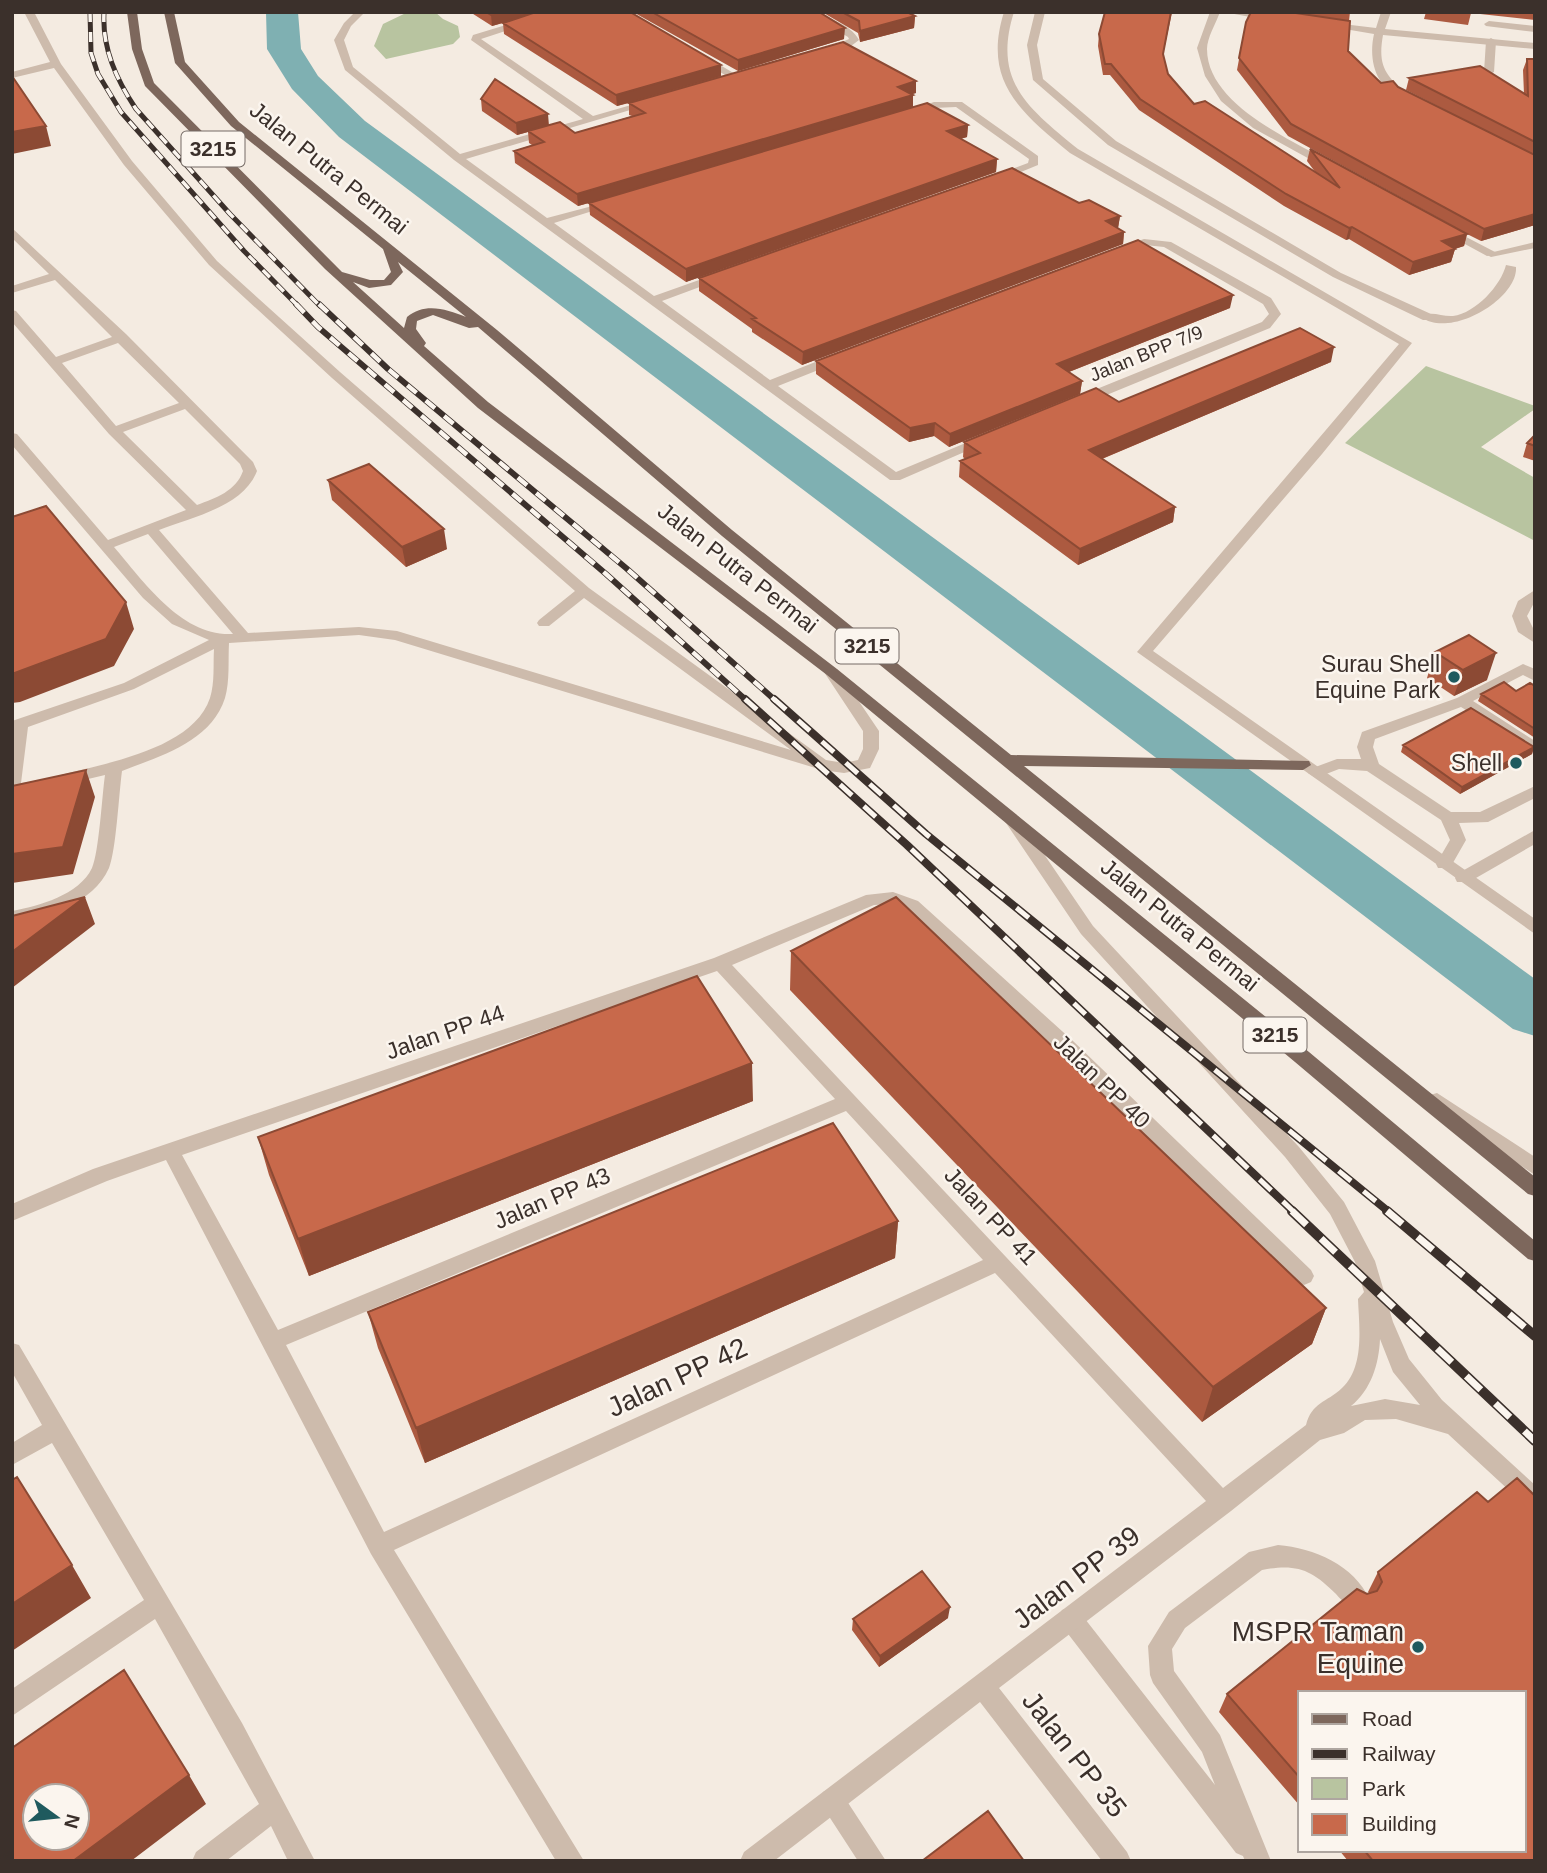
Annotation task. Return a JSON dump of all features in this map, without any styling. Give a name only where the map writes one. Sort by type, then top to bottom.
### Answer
[{"type":"main road","name":"Jalan Putra Permai","points":[[132,12],[132,31],[137,55],[149,84],[329,268],[432,360],[483,405],[832,672],[1302,1057],[1535,1254]]},
{"type":"main road","name":"Jalan Putra Permai","points":[[169,12],[180,63],[235,124],[493,333],[727,533],[1535,1188]]},
{"type":"main road","points":[[329,268],[369,284],[387,283],[397,272],[381,242]]},
{"type":"main road","points":[[432,360],[410,330],[411,320],[421,312],[450,314],[493,333]]},
{"type":"main road","points":[[1007,760],[1263,765],[1309,769]]},
{"type":"street","points":[[29,12],[56,64],[128,163],[213,263],[584,591],[822,765]]},
{"type":"street","points":[[360,12],[347,25],[339,40],[348,68],[458,158],[895,477],[997,435]]},
{"type":"street","points":[[559,12],[477,37],[478,43],[592,120]]},
{"type":"street","points":[[809,12],[852,36],[854,40],[844,47],[817,55]]},
{"type":"street","points":[[1009,12],[999,51],[1010,87],[1031,116],[1074,151],[1405,343],[1317,451],[1144,652],[1535,928]]},
{"type":"street","points":[[1040,12],[1032,45],[1033,64],[1038,80],[1112,142],[1337,275],[1427,317],[1454,320],[1473,312],[1505,284],[1510,267]]},
{"type":"street","points":[[1215,12],[1202,48],[1210,76],[1225,99],[1257,126],[1339,171]]},
{"type":"street","points":[[1228,12],[1283,19]]},
{"type":"street","points":[[1386,12],[1378,32],[1375,63],[1383,78],[1410,100]]},
{"type":"street","points":[[1310,23],[1533,50]]},
{"type":"street","points":[[1489,24],[1535,29]]},
{"type":"street","points":[[1489,72],[1490,45]]},
{"type":"street","points":[[690,52],[737,78]]},
{"type":"street","points":[[12,75],[56,64]]},
{"type":"street","points":[[723,82],[750,74]]},
{"type":"street","points":[[458,158],[658,101]]},
{"type":"street","points":[[894,117],[934,105],[958,104],[1034,158],[1033,165],[989,181]]},
{"type":"street","points":[[547,221],[627,197]]},
{"type":"street","points":[[1432,222],[1491,254],[1535,245]]},
{"type":"street","points":[[12,231],[189,403],[246,462],[250,471],[245,484],[236,492],[107,545]]},
{"type":"street","name":"Jalan BPP 7/9","points":[[1074,404],[1272,320],[1275,314],[1267,301],[1177,247],[1155,242],[1135,244],[1109,253]]},
{"type":"street","points":[[653,300],[730,272]]},
{"type":"street","points":[[12,290],[57,275]]},
{"type":"street","points":[[12,314],[114,431],[194,510]]},
{"type":"street","points":[[54,362],[121,337]]},
{"type":"street","points":[[768,385],[844,355]]},
{"type":"street","points":[[114,431],[189,403]]},
{"type":"street","points":[[12,437],[148,595],[177,621],[198,632],[222,639],[359,631],[397,636],[822,765],[844,768],[864,764],[871,750],[871,731],[832,672]]},
{"type":"street","points":[[150,528],[244,637]]},
{"type":"street","points":[[544,623],[584,591]]},
{"type":"street","points":[[1535,594],[1525,600],[1518,618],[1521,627],[1535,639]]},
{"type":"street","points":[[222,639],[217,698],[207,717],[186,738],[114,768],[12,791],[16,726],[129,686],[222,639]]},
{"type":"street","points":[[1372,767],[1365,747],[1368,736],[1462,701],[1523,669],[1535,676]]},
{"type":"street","points":[[1462,701],[1535,748]]},
{"type":"street","points":[[1309,769],[1356,763],[1372,767],[1448,817],[1482,818],[1535,791]]},
{"type":"street","points":[[12,917],[52,908],[95,878],[101,867],[114,768]]},
{"type":"street","points":[[1444,864],[1458,840],[1448,817]]},
{"type":"street","points":[[1013,820],[1087,930],[1292,1152],[1329,1198],[1365,1261],[1382,1322],[1401,1365],[1434,1407],[1535,1500]]},
{"type":"street","points":[[1463,878],[1535,836]]},
{"type":"street","name":"Jalan PP 44","points":[[12,1213],[100,1175],[720,964],[872,899],[893,898]]},
{"type":"street","name":"Jalan PP 40","points":[[893,898],[912,905],[1045,1027],[1304,1276]]},
{"type":"street","name":"Jalan PP 41","points":[[720,964],[1000,1261],[1223,1504]]},
{"type":"street","points":[[1379,1061],[1535,1167]]},
{"type":"street","name":"Jalan PP 43","points":[[273,1340],[850,1101]]},
{"type":"street","points":[[171,1152],[273,1340],[379,1546],[571,1861]]},
{"type":"street","name":"Jalan PP 42","points":[[379,1546],[1000,1261]]},
{"type":"street","points":[[1315,1432],[1319,1416],[1353,1392],[1362,1375],[1370,1323],[1365,1261]]},
{"type":"street","points":[[12,1352],[54,1429],[159,1602],[275,1807],[302,1861]]},
{"type":"street","name":"Jalan PP 39","points":[[753,1861],[1315,1432],[1334,1430],[1364,1411],[1379,1409],[1424,1416],[1457,1427]]},
{"type":"street","points":[[12,1455],[54,1429]]},
{"type":"street","points":[[1258,1861],[1211,1744],[1162,1675],[1160,1646],[1177,1620],[1257,1560],[1278,1556],[1302,1558],[1327,1569],[1358,1600]]},
{"type":"street","points":[[12,1704],[159,1602]]},
{"type":"street","points":[[1070,1618],[1258,1861]]},
{"type":"street","name":"Jalan PP 35","points":[[982,1686],[1118,1861]]},
{"type":"street","points":[[832,1801],[873,1861]]},
{"type":"street","points":[[205,1861],[275,1807]]},
{"type":"green space","points":[[408,12],[435,12],[458,26],[460,37],[453,44],[386,59],[374,46],[383,24]]},
{"type":"green space","points":[[1426,366],[1535,406],[1535,409],[1481,447],[1535,478],[1535,541],[1345,443]]},
{"type":"building","points":[[536,12],[630,12],[721,65],[616,95],[503,23]]},
{"type":"building","points":[[652,12],[819,12],[845,28],[738,60]]},
{"type":"building","points":[[842,12],[907,12],[915,16],[860,31],[859,21]]},
{"type":"building","points":[[1105,12],[1171,12],[1163,54],[1168,74],[1194,104],[1205,101],[1340,188],[1310,149],[1467,234],[1442,241],[1455,249],[1413,262],[1286,194],[1140,99],[1111,64],[1105,64],[1099,34]]},
{"type":"building","points":[[1251,12],[1289,12],[1350,21],[1348,51],[1381,83],[1393,81],[1398,87],[1535,155],[1535,214],[1484,229],[1291,124],[1239,58],[1246,22]]},
{"type":"building","points":[[843,42],[916,81],[898,87],[913,95],[577,194],[514,151],[544,142],[528,131],[560,122],[575,133],[645,113],[629,103]]},
{"type":"building","points":[[1527,59],[1535,59],[1535,142],[1409,78],[1480,66],[1528,96]]},
{"type":"building","points":[[12,76],[46,126],[12,132]]},
{"type":"building","points":[[495,79],[548,114],[516,123],[481,99]]},
{"type":"building","points":[[927,103],[968,125],[947,131],[997,159],[686,269],[589,203]]},
{"type":"building","points":[[1012,168],[1079,203],[1089,200],[1120,216],[1106,221],[1124,232],[803,352],[752,319],[756,318],[699,278]]},
{"type":"building","points":[[1138,240],[1233,295],[1057,364],[1082,381],[950,434],[935,423],[910,428],[816,361]]},
{"type":"building","points":[[1300,328],[1334,347],[1089,450],[1175,507],[1080,549],[960,461],[980,453],[964,442],[1096,388],[1119,402]]},
{"type":"building","points":[[1535,435],[1535,446],[1527,443]]},
{"type":"building","points":[[369,464],[444,529],[402,547],[328,480]]},
{"type":"building","points":[[46,506],[126,602],[106,639],[12,674],[12,517]]},
{"type":"building","points":[[1469,635],[1496,653],[1463,670],[1435,652]]},
{"type":"building","points":[[1504,682],[1516,691],[1530,683],[1535,686],[1535,729],[1481,694]]},
{"type":"building","points":[[1471,708],[1534,747],[1462,787],[1403,745]]},
{"type":"building","points":[[86,770],[63,847],[12,854],[12,786]]},
{"type":"building","points":[[85,897],[12,952],[12,916]]},
{"type":"building","points":[[896,897],[1326,1308],[1213,1387],[791,951]]},
{"type":"building","points":[[697,976],[752,1063],[298,1239],[258,1137]]},
{"type":"building","points":[[833,1123],[898,1221],[416,1428],[368,1312]]},
{"type":"building","points":[[17,1477],[72,1565],[12,1604],[12,1480]]},
{"type":"building","name":"MSPR Taman Equine","points":[[1517,1478],[1535,1496],[1535,1861],[1373,1861],[1366,1852],[1526,1852],[1526,1691],[1298,1691],[1298,1776],[1227,1694],[1357,1589],[1367,1594],[1377,1591],[1382,1582],[1378,1572],[1477,1492],[1488,1502]]},
{"type":"building","points":[[922,1571],[950,1607],[880,1656],[853,1619]]},
{"type":"building","points":[[124,1670],[189,1775],[91,1848],[91,1782],[21,1782],[21,1852],[85,1852],[73,1861],[12,1861],[12,1748]]},
{"type":"building","points":[[988,1811],[1024,1861],[922,1861]]},
{"type":"waterway","points":[[282,12],[284,49],[304,82],[352,129],[1535,1012]]},
{"type":"railway","points":[[90,12],[91,53],[98,74],[121,112],[244,251],[298,306]]},
{"type":"railway","points":[[104,12],[108,51],[122,86],[136,109],[230,214],[320,306]]},
{"type":"railway","points":[[296,304],[318,327],[606,574],[747,701]]},
{"type":"railway","points":[[319,304],[388,369],[626,568],[776,701]]},
{"type":"railway","points":[[745,699],[907,845],[1294,1212]]},
{"type":"railway","points":[[774,699],[926,834],[1389,1212]]},
{"type":"railway","points":[[1292,1211],[1535,1441]]},
{"type":"railway","points":[[1387,1211],[1535,1336]]},
{"type":"place","name":"Surau Shell Equine Park","points":[[1454,677]]},
{"type":"place","name":"Shell","points":[[1516,763]]},
{"type":"place","name":"MSPR Taman Equine","points":[[1418,1647]]}]
